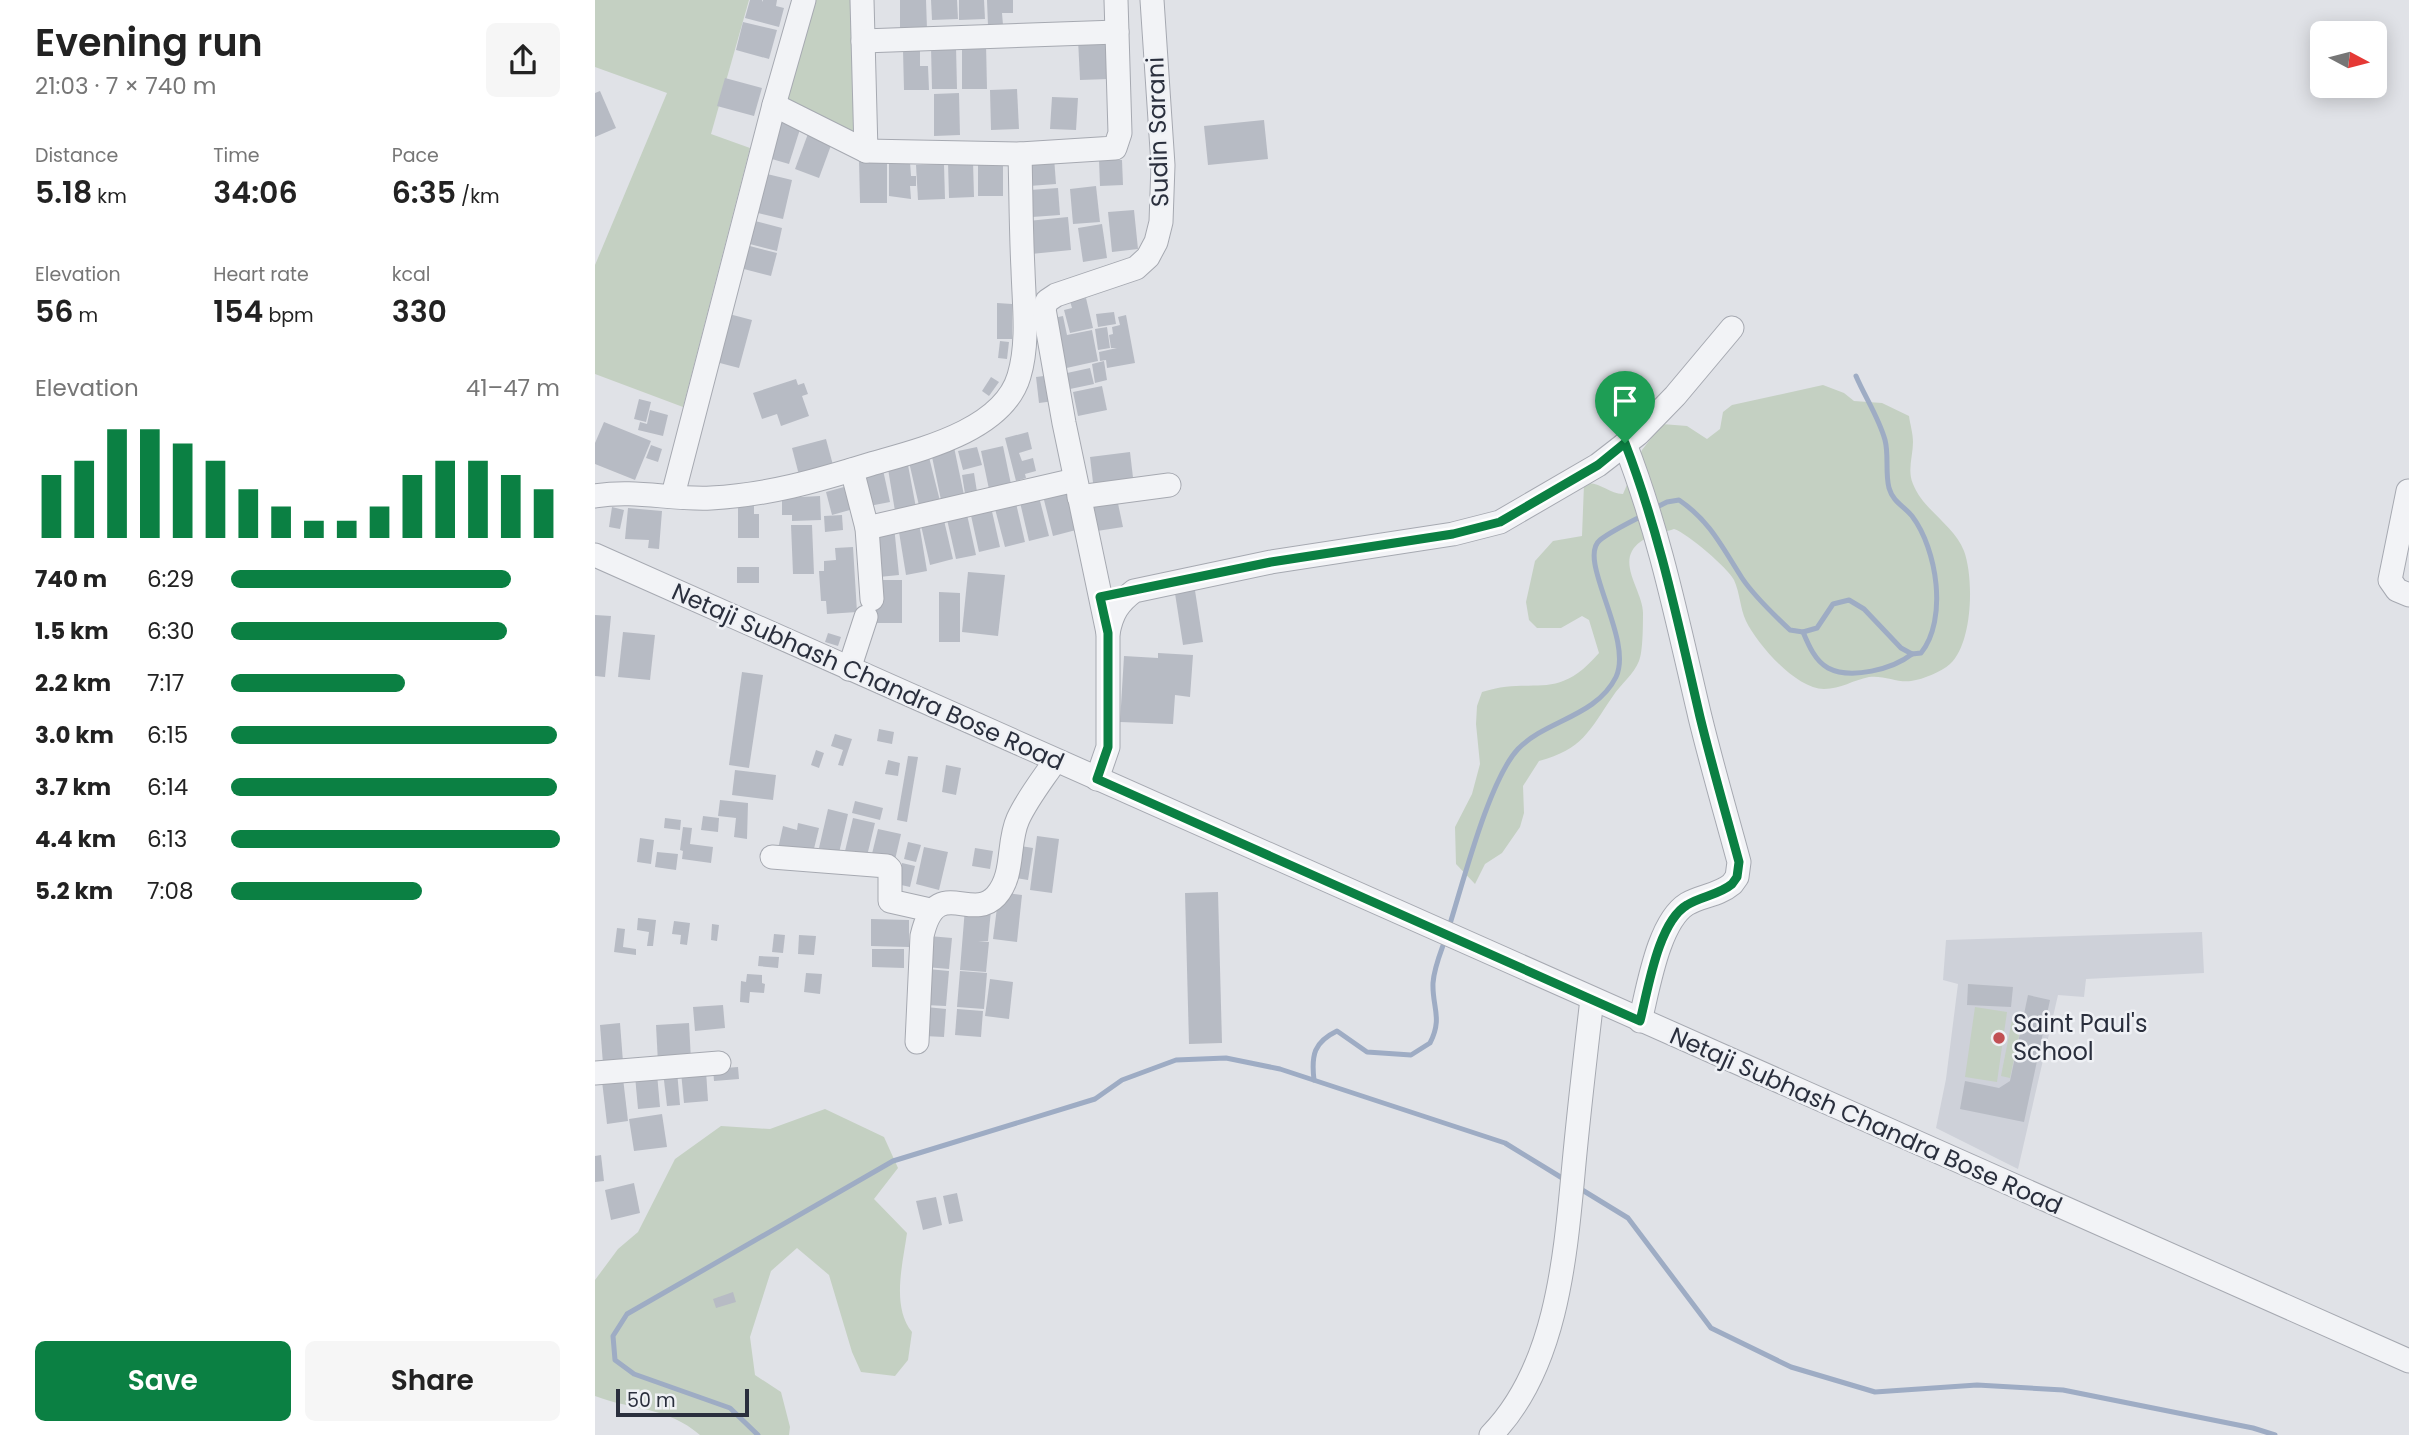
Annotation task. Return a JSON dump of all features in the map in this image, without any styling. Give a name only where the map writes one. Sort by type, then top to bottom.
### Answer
[{"type":"street","points":[[673,495],[774,104],[804,0]]},
{"type":"street","points":[[862,0],[866,151]]},
{"type":"street","points":[[774,104],[866,151],[1020,154],[1115,148],[1120,133],[1116,0]]},
{"type":"street","name":"Sudin Sarani","points":[[1077,488],[1044,319],[1045,305],[1052,297],[1136,268],[1148,257],[1156,243],[1161,222],[1163,165],[1152,0]]},
{"type":"street","points":[[863,41],[1117,32]]},
{"type":"street","points":[[595,496],[620,491],[709,498],[788,489],[935,445],[969,429],[1001,407],[1019,377],[1023,359],[1025,321],[1020,154]]},
{"type":"street","points":[[1100,597],[1271,562],[1453,534],[1500,522],[1598,465],[1625,443],[1675,396],[1732,328]]},
{"type":"street","points":[[1625,443],[1651,512],[1738,869],[1737,877],[1727,888],[1686,905],[1671,923],[1661,943],[1640,1021]]},
{"type":"street","points":[[849,669],[869,608],[867,528],[852,470]]},
{"type":"street","points":[[867,528],[1077,488],[1169,485]]},
{"type":"street","points":[[1077,488],[1108,633]]},
{"type":"street","points":[[2408,491],[2390,580],[2397,590],[2409,595]]},
{"type":"street","name":"Netaji Subhash Chandra Bose Road","points":[[595,555],[2409,1361]]},
{"type":"street","points":[[1097,779],[1108,747],[1108,633],[1111,616],[1120,601],[1134,591]]},
{"type":"street","points":[[772,857],[887,866],[892,876],[890,901],[930,910],[950,904],[984,904],[995,896],[1005,878],[1017,822],[1055,761]]},
{"type":"street","points":[[917,1042],[922,936],[930,910]]},
{"type":"street","points":[[1491,1435],[1500,1426],[1524,1386],[1543,1345],[1556,1303],[1568,1226],[1592,999]]},
{"type":"street","points":[[595,1073],[719,1063]]},
{"type":"shaded area","name":"Saint Paul's School","points":[[2202,932],[2204,973],[2086,979],[2084,997],[2058,995],[2018,1169],[1936,1128],[1946,1079],[1958,984],[1943,980],[1946,940]]},
{"type":"green space","points":[[595,0],[749,0],[711,134],[750,148],[683,407],[595,374],[595,265],[667,93],[595,67]]},
{"type":"green space","points":[[804,0],[863,0],[866,151],[774,105]]},
{"type":"green space","points":[[1823,385],[1844,393],[1854,401],[1882,403],[1909,416],[1913,439],[1911,479],[1924,502],[1959,542],[1967,563],[1969,610],[1958,654],[1942,670],[1916,680],[1869,677],[1830,689],[1813,687],[1790,674],[1768,653],[1746,621],[1734,580],[1707,552],[1674,529],[1645,539],[1632,551],[1629,566],[1643,613],[1643,638],[1637,666],[1583,737],[1566,751],[1539,761],[1523,786],[1524,813],[1520,827],[1502,853],[1485,864],[1475,884],[1456,864],[1455,827],[1472,794],[1480,764],[1476,724],[1477,706],[1482,692],[1556,683],[1583,669],[1599,653],[1589,620],[1582,616],[1561,628],[1537,628],[1529,620],[1526,602],[1535,561],[1553,541],[1582,536],[1584,484],[1594,484],[1623,494],[1642,450],[1662,424],[1687,426],[1707,439],[1720,429],[1723,412],[1732,405]]},
{"type":"green space","points":[[1975,1007],[2007,1012],[1997,1082],[1965,1077]]},
{"type":"green space","points":[[2013,1015],[2023,1017],[2010,1078],[2001,1076]]},
{"type":"green space","points":[[825,1109],[884,1137],[898,1168],[874,1199],[907,1233],[900,1297],[906,1322],[912,1332],[908,1360],[895,1376],[861,1372],[852,1352],[829,1275],[797,1248],[771,1271],[750,1337],[755,1375],[781,1392],[790,1427],[789,1435],[700,1435],[662,1414],[595,1396],[595,1280],[618,1249],[638,1232],[675,1159],[721,1126],[770,1129]]},
{"type":"building","points":[[750,0],[777,0],[776,6],[784,8],[779,27],[745,18]]},
{"type":"building","points":[[900,0],[926,0],[927,29],[900,29]]},
{"type":"building","points":[[931,0],[957,0],[958,19],[932,20]]},
{"type":"building","points":[[959,0],[984,0],[985,19],[959,20]]},
{"type":"building","points":[[987,0],[1013,0],[1013,13],[1002,13],[1003,25],[988,26]]},
{"type":"building","points":[[743,22],[777,30],[769,59],[736,50]]},
{"type":"building","points":[[1108,38],[1109,79],[1080,80],[1078,39]]},
{"type":"building","points":[[986,43],[987,89],[962,89],[962,44]]},
{"type":"building","points":[[956,46],[957,89],[932,89],[931,47]]},
{"type":"building","points":[[920,49],[920,66],[928,66],[929,90],[904,90],[903,50]]},
{"type":"building","points":[[725,78],[762,88],[754,116],[717,106]]},
{"type":"building","points":[[1017,89],[1019,129],[991,130],[990,90]]},
{"type":"building","points":[[600,91],[616,128],[595,137],[595,93]]},
{"type":"building","points":[[959,93],[960,135],[934,136],[934,94]]},
{"type":"building","points":[[1052,97],[1078,98],[1076,130],[1050,129]]},
{"type":"building","points":[[776,118],[801,126],[789,164],[765,157]]},
{"type":"building","points":[[1264,120],[1268,159],[1208,165],[1204,126]]},
{"type":"building","points":[[809,131],[833,140],[819,178],[795,169]]},
{"type":"building","points":[[1054,157],[1056,184],[1029,186],[1027,159]]},
{"type":"building","points":[[978,159],[1003,159],[1003,196],[978,196]]},
{"type":"building","points":[[859,160],[887,160],[887,203],[860,203]]},
{"type":"building","points":[[1099,160],[1122,160],[1123,185],[1100,186]]},
{"type":"building","points":[[973,161],[974,197],[949,198],[948,162]]},
{"type":"building","points":[[889,162],[910,162],[911,176],[916,176],[916,186],[910,186],[911,199],[889,196]]},
{"type":"building","points":[[944,164],[945,199],[918,200],[916,165]]},
{"type":"building","points":[[767,174],[792,180],[783,219],[758,213]]},
{"type":"building","points":[[1096,186],[1100,222],[1073,224],[1070,189]]},
{"type":"building","points":[[1058,188],[1060,215],[1032,217],[1030,190]]},
{"type":"building","points":[[1134,210],[1138,249],[1112,252],[1108,212]]},
{"type":"building","points":[[1068,217],[1071,250],[1031,254],[1028,221]]},
{"type":"building","points":[[751,220],[782,228],[777,251],[746,243]]},
{"type":"building","points":[[1102,224],[1107,258],[1083,262],[1078,228]]},
{"type":"building","points":[[746,245],[777,253],[771,276],[740,268]]},
{"type":"building","points":[[1086,298],[1093,328],[1070,333],[1064,310],[1072,308],[1070,301]]},
{"type":"building","points":[[997,303],[1012,304],[1012,339],[997,339]]},
{"type":"building","points":[[1114,312],[1116,324],[1098,327],[1096,314]]},
{"type":"building","points":[[729,314],[752,320],[739,368],[716,362]]},
{"type":"building","points":[[1126,315],[1135,363],[1107,368],[1106,360],[1100,361],[1099,352],[1117,348],[1111,348],[1109,335],[1113,334],[1112,327],[1120,325],[1118,317]]},
{"type":"building","points":[[1063,316],[1067,335],[1092,330],[1098,361],[1062,369],[1049,319]]},
{"type":"building","points":[[1107,327],[1110,348],[1098,350],[1095,329]]},
{"type":"building","points":[[1000,341],[1009,342],[1007,359],[998,358]]},
{"type":"building","points":[[1104,361],[1107,380],[1095,383],[1092,364]]},
{"type":"building","points":[[1090,368],[1094,384],[1070,389],[1067,373]]},
{"type":"building","points":[[1052,375],[1054,401],[1039,403],[1036,377]]},
{"type":"building","points":[[991,377],[999,382],[989,396],[982,391]]},
{"type":"building","points":[[796,379],[798,385],[804,383],[808,394],[802,396],[809,416],[781,426],[777,414],[762,419],[753,393]]},
{"type":"building","points":[[1102,386],[1107,410],[1078,416],[1073,392]]},
{"type":"building","points":[[639,399],[651,402],[646,422],[634,419]]},
{"type":"building","points":[[650,410],[668,415],[663,436],[638,430],[640,422],[647,424]]},
{"type":"building","points":[[604,422],[651,441],[635,480],[595,464],[595,443]]},
{"type":"building","points":[[1028,432],[1032,449],[1019,453],[1022,461],[1033,458],[1036,471],[1025,474],[1026,478],[1016,481],[1005,438]]},
{"type":"building","points":[[826,439],[833,465],[799,475],[792,448]]},
{"type":"building","points":[[651,445],[662,449],[658,462],[646,458]]},
{"type":"building","points":[[1003,446],[1012,489],[990,494],[981,451]]},
{"type":"building","points":[[954,447],[964,495],[941,500],[931,452]]},
{"type":"building","points":[[977,447],[982,465],[963,470],[958,451]]},
{"type":"building","points":[[1130,452],[1134,486],[1094,491],[1090,457]]},
{"type":"building","points":[[929,457],[941,505],[920,510],[909,462]]},
{"type":"building","points":[[908,465],[917,513],[896,517],[888,469]]},
{"type":"building","points":[[883,470],[890,502],[864,507],[858,475]]},
{"type":"building","points":[[974,473],[978,498],[966,500],[962,475]]},
{"type":"building","points":[[851,485],[857,508],[832,515],[826,492]]},
{"type":"building","points":[[1065,487],[1076,530],[1053,536],[1042,492]]},
{"type":"building","points":[[1038,493],[1049,536],[1029,541],[1019,498]]},
{"type":"building","points":[[1116,494],[1123,527],[1097,531],[1087,499]]},
{"type":"building","points":[[820,496],[821,520],[792,521],[792,515],[782,515],[782,498]]},
{"type":"building","points":[[1015,499],[1025,542],[1005,547],[994,505]]},
{"type":"building","points":[[738,501],[754,501],[754,514],[759,514],[759,538],[738,538]]},
{"type":"building","points":[[612,507],[624,510],[620,529],[609,527]]},
{"type":"building","points":[[991,507],[1000,547],[979,552],[970,511]]},
{"type":"building","points":[[628,508],[662,511],[659,549],[648,548],[649,540],[625,539]]},
{"type":"building","points":[[966,510],[976,555],[956,559],[946,515]]},
{"type":"building","points":[[842,515],[843,530],[825,532],[824,516]]},
{"type":"building","points":[[943,516],[953,559],[930,565],[920,521]]},
{"type":"building","points":[[919,523],[927,571],[906,575],[898,526]]},
{"type":"building","points":[[791,525],[812,525],[814,574],[793,574]]},
{"type":"building","points":[[894,526],[899,575],[879,577],[874,529]]},
{"type":"building","points":[[853,547],[857,612],[827,614],[826,601],[821,601],[819,571],[824,571],[824,561],[836,560],[835,548]]},
{"type":"building","points":[[737,567],[759,567],[759,583],[737,583]]},
{"type":"building","points":[[968,572],[1005,575],[998,636],[962,632]]},
{"type":"building","points":[[875,580],[902,580],[902,623],[875,623]]},
{"type":"building","points":[[1194,584],[1203,642],[1183,645],[1174,587]]},
{"type":"building","points":[[939,592],[960,593],[960,642],[939,642]]},
{"type":"building","points":[[595,615],[611,616],[605,677],[595,676]]},
{"type":"building","points":[[623,632],[655,635],[650,680],[618,677]]},
{"type":"building","points":[[828,633],[841,637],[838,646],[825,642]]},
{"type":"building","points":[[1158,653],[1193,655],[1190,697],[1175,695],[1173,724],[1120,722],[1124,656],[1158,658]]},
{"type":"building","points":[[742,672],[763,675],[749,768],[729,765]]},
{"type":"building","points":[[879,729],[894,732],[892,744],[877,741]]},
{"type":"building","points":[[835,734],[852,739],[843,766],[838,765],[843,750],[831,746]]},
{"type":"building","points":[[816,750],[824,753],[819,768],[811,765]]},
{"type":"building","points":[[908,756],[918,757],[907,822],[897,820]]},
{"type":"building","points":[[888,760],[900,763],[898,776],[885,774]]},
{"type":"building","points":[[946,765],[961,768],[956,795],[942,792]]},
{"type":"building","points":[[735,770],[776,775],[773,800],[732,795]]},
{"type":"building","points":[[720,800],[748,803],[747,839],[734,837],[736,818],[718,816]]},
{"type":"building","points":[[855,801],[883,808],[880,820],[852,813]]},
{"type":"building","points":[[828,809],[848,814],[839,853],[819,848]]},
{"type":"building","points":[[703,816],[719,818],[718,832],[701,830]]},
{"type":"building","points":[[665,818],[681,820],[680,830],[664,828]]},
{"type":"building","points":[[853,818],[875,823],[867,856],[845,851]]},
{"type":"building","points":[[798,823],[819,828],[812,857],[778,849],[783,826],[797,830]]},
{"type":"building","points":[[683,827],[692,828],[690,844],[713,847],[711,863],[682,859],[683,851],[680,850]]},
{"type":"building","points":[[878,829],[901,834],[894,864],[871,858]]},
{"type":"building","points":[[1037,836],[1059,839],[1052,893],[1030,890]]},
{"type":"building","points":[[640,838],[654,840],[651,864],[637,862]]},
{"type":"building","points":[[908,842],[921,845],[916,862],[904,859]]},
{"type":"building","points":[[1015,845],[1033,848],[1028,880],[1011,877]]},
{"type":"building","points":[[924,847],[948,852],[939,890],[916,884]]},
{"type":"building","points":[[975,848],[993,851],[990,869],[972,866]]},
{"type":"building","points":[[657,852],[678,854],[676,870],[655,867]]},
{"type":"building","points":[[902,863],[915,866],[910,887],[897,884]]},
{"type":"building","points":[[999,892],[1022,895],[1017,942],[993,939]]},
{"type":"building","points":[[1218,892],[1222,1043],[1189,1044],[1185,893]]},
{"type":"building","points":[[965,908],[991,910],[988,941],[978,941],[989,942],[986,972],[960,970]]},
{"type":"building","points":[[638,918],[656,920],[653,946],[647,946],[649,932],[637,930]]},
{"type":"building","points":[[871,919],[909,920],[909,947],[871,946]]},
{"type":"building","points":[[674,921],[690,923],[687,945],[680,944],[681,935],[672,934]]},
{"type":"building","points":[[712,924],[719,925],[717,941],[711,940]]},
{"type":"building","points":[[617,928],[625,929],[623,947],[636,949],[636,955],[614,952]]},
{"type":"building","points":[[774,934],[785,935],[783,953],[772,952]]},
{"type":"building","points":[[799,935],[816,936],[814,955],[798,954]]},
{"type":"building","points":[[929,936],[952,938],[949,969],[926,967]]},
{"type":"building","points":[[872,949],[904,949],[904,968],[872,967]]},
{"type":"building","points":[[759,956],[779,957],[778,968],[758,966]]},
{"type":"building","points":[[928,969],[949,971],[946,1006],[925,1005]]},
{"type":"building","points":[[960,971],[987,973],[984,1009],[957,1007]]},
{"type":"building","points":[[806,973],[822,974],[820,994],[804,992]]},
{"type":"building","points":[[747,974],[762,975],[762,983],[765,984],[764,993],[750,992],[749,1003],[740,1002],[741,981],[746,982]]},
{"type":"building","points":[[990,979],[1013,982],[1009,1019],[985,1016]]},
{"type":"building","points":[[1968,984],[2013,987],[2011,1007],[1967,1005]]},
{"type":"building","points":[[2028,995],[2050,1000],[2024,1122],[1960,1109],[1965,1081],[1999,1088],[2010,1081]]},
{"type":"building","points":[[723,1005],[725,1028],[695,1031],[693,1007]]},
{"type":"building","points":[[926,1007],[946,1009],[944,1037],[924,1036]]},
{"type":"building","points":[[957,1009],[983,1011],[981,1037],[955,1035]]},
{"type":"building","points":[[620,1023],[623,1062],[603,1064],[600,1025]]},
{"type":"building","points":[[689,1023],[691,1060],[658,1063],[656,1025]]},
{"type":"building","points":[[738,1067],[739,1079],[714,1081],[713,1069]]},
{"type":"building","points":[[677,1071],[680,1105],[667,1106],[663,1072]]},
{"type":"building","points":[[706,1071],[708,1101],[684,1103],[681,1072]]},
{"type":"building","points":[[657,1074],[660,1107],[638,1109],[635,1076]]},
{"type":"building","points":[[623,1078],[628,1121],[607,1124],[602,1081]]},
{"type":"building","points":[[662,1114],[667,1147],[634,1151],[629,1119]]},
{"type":"building","points":[[601,1155],[604,1181],[595,1182],[595,1156]]},
{"type":"building","points":[[634,1183],[640,1213],[611,1220],[605,1190]]},
{"type":"building","points":[[957,1193],[963,1221],[949,1224],[943,1196]]},
{"type":"building","points":[[936,1197],[942,1225],[923,1230],[916,1201]]},
{"type":"building","points":[[733,1292],[736,1302],[716,1308],[713,1299]]},
{"type":"waterway","points":[[1653,509],[1679,500],[1690,508],[1715,535],[1752,592],[1790,630],[1803,632],[1817,628],[1833,604],[1849,600],[1864,609],[1901,648],[1912,654],[1921,653],[1935,622],[1937,603],[1933,565],[1921,530],[1891,493],[1885,440],[1856,376]]},
{"type":"waterway","points":[[1449,927],[1487,807],[1507,764],[1529,739],[1596,701],[1616,677],[1618,642],[1599,582],[1595,550],[1604,537],[1642,516]]},
{"type":"waterway","points":[[1803,632],[1819,661],[1837,671],[1871,671],[1894,664],[1912,654]]},
{"type":"waterway","points":[[1314,1080],[1313,1063],[1316,1050],[1323,1040],[1337,1031],[1367,1052],[1411,1055],[1430,1043],[1436,1026],[1434,977],[1445,940]]},
{"type":"waterway","points":[[758,1435],[730,1408],[634,1374],[615,1360],[613,1336],[627,1314],[893,1161],[1095,1099],[1122,1080],[1176,1060],[1226,1058],[1280,1069],[1505,1143],[1567,1181]]},
{"type":"waterway","points":[[1579,1188],[1628,1218],[1711,1328],[1791,1367],[1875,1392],[1977,1385],[2063,1390],[2253,1428],[2275,1435]]},
{"type":"place","name":"Saint Paul's School","points":[[1999,1038]]},
{"type":"route","points":[[1625,443],[1648,502],[1661,549],[1701,720],[1739,862],[1737,877],[1732,884],[1686,905],[1671,923],[1661,943],[1640,1021],[1097,779],[1108,747],[1108,633],[1100,597],[1271,562],[1453,534],[1500,522],[1598,465],[1625,443]]}]
